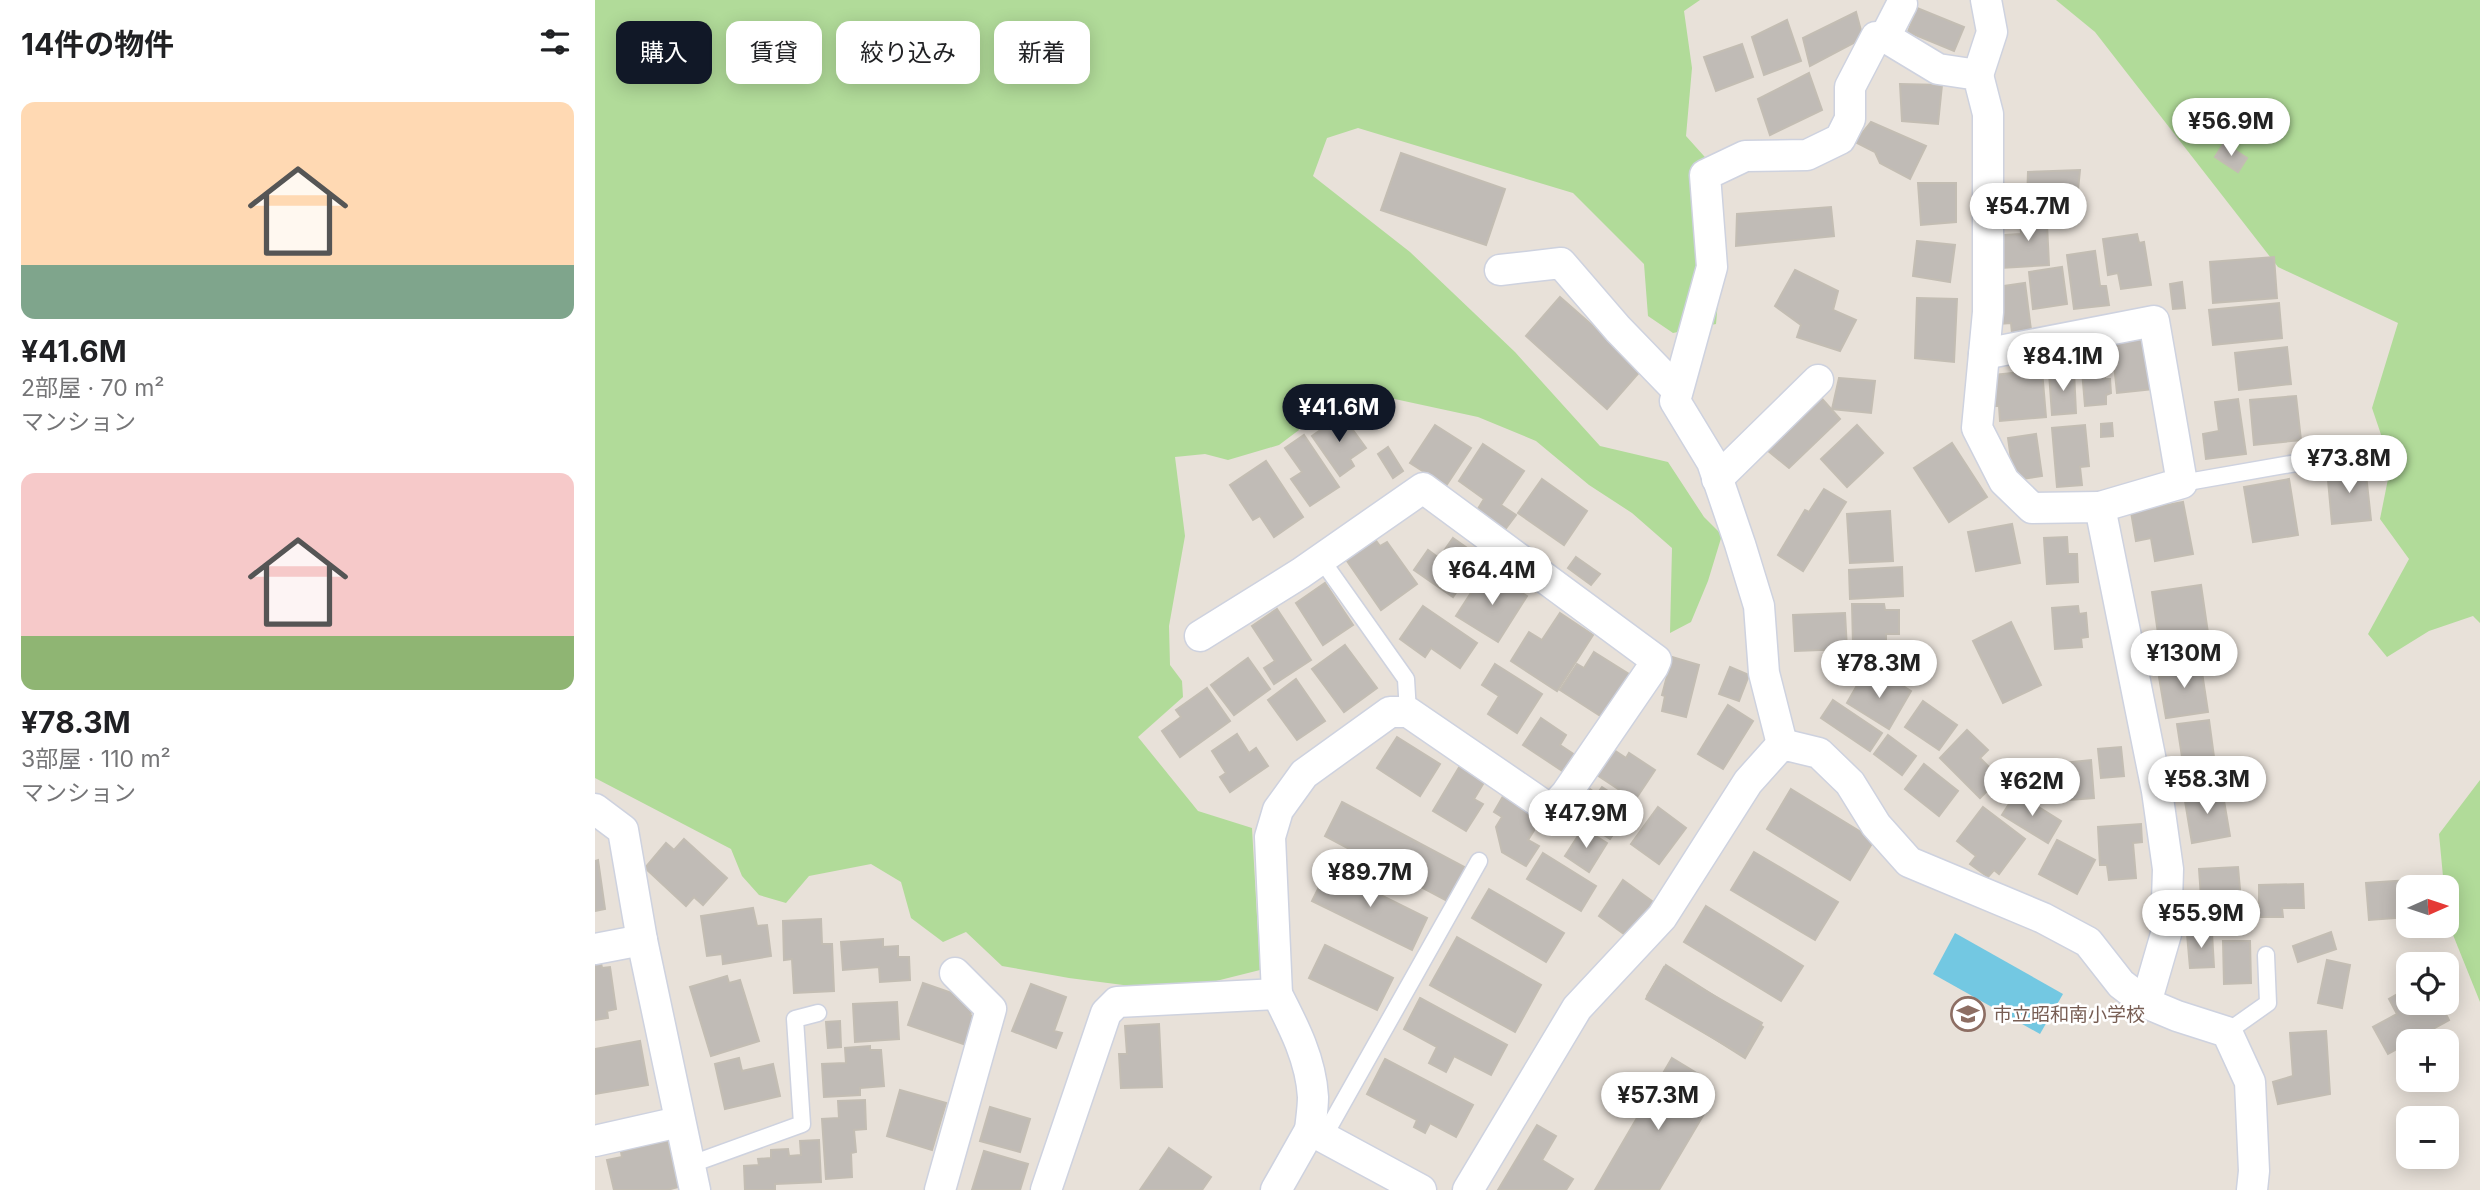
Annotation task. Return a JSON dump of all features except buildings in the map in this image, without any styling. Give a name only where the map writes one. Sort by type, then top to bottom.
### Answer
[{"type":"street","points":[[1984,354],[2154,321],[2182,483],[2100,507],[2032,508],[2004,481],[1977,428],[1984,354],[1988,312],[1988,114],[1978,75],[1992,32],[1986,0]]},
{"type":"street","points":[[1885,37],[1902,4]]},
{"type":"street","points":[[1782,744],[1764,673],[1759,606],[1712,462],[1675,401],[1713,267],[1705,175],[1745,156],[1807,155],[1840,139],[1850,120],[1850,87],[1876,37],[1885,37],[1938,69],[1978,75]]},
{"type":"street","points":[[1500,270],[1561,263],[1618,329],[1677,390]]},
{"type":"street","points":[[1717,479],[1818,380]]},
{"type":"street","points":[[1200,636],[1321,559],[1423,488],[1655,660],[1653,667],[1574,782],[1551,810],[1408,712],[1391,712],[1304,774],[1278,810],[1270,837],[1277,994],[1299,1036],[1306,1056],[1316,1134],[1276,1190]]},
{"type":"street","points":[[2100,507],[2157,791],[2168,869],[2166,934],[2145,1003]]},
{"type":"street","points":[[1782,744],[1819,753],[1850,783],[1876,825],[1909,862],[2043,918],[2088,942],[2121,984],[2145,1003],[2227,1032],[2250,1082],[2254,1171],[2252,1190]]},
{"type":"street","points":[[1468,1190],[1577,1008],[1662,918],[1748,782],[1782,744]]},
{"type":"street","points":[[595,809],[623,830],[642,940],[692,1178]]},
{"type":"street","points":[[595,949],[642,940]]},
{"type":"street","points":[[940,1190],[991,1009],[955,973]]},
{"type":"street","points":[[1046,1190],[1106,1013],[1117,1002],[1277,994]]},
{"type":"street","points":[[595,1141],[679,1122]]},
{"type":"street","points":[[1316,1134],[1421,1190]]},
{"type":"lane","points":[[2182,483],[2336,456]]},
{"type":"lane","points":[[1321,559],[1406,679],[1408,712]]},
{"type":"lane","points":[[1316,1134],[1479,861]]},
{"type":"lane","points":[[2227,1032],[2268,1003],[2266,955]]},
{"type":"lane","points":[[692,1178],[802,1124],[795,1019],[818,1013]]},
{"type":"green space","points":[[595,0],[1700,0],[1684,11],[1692,68],[1686,136],[1721,175],[1721,267],[1716,324],[1673,333],[1648,316],[1644,264],[1573,193],[1358,128],[1327,138],[1313,176],[1410,252],[1515,352],[1600,446],[1668,462],[1704,517],[1722,535],[1708,581],[1691,622],[1670,633],[1672,548],[1632,513],[1589,485],[1536,441],[1478,417],[1346,390],[1302,389],[1299,430],[1279,445],[1228,460],[1205,454],[1175,457],[1185,536],[1169,626],[1170,665],[1182,681],[1183,697],[1138,737],[1198,811],[1252,828],[1260,970],[1196,986],[1131,986],[1002,966],[966,932],[943,942],[911,918],[901,882],[871,864],[809,876],[786,903],[759,895],[742,876],[731,849],[595,778]]},
{"type":"green space","points":[[2056,0],[2480,0],[2480,623],[2473,616],[2429,631],[2387,657],[2368,634],[2409,559],[2380,519],[2391,464],[2372,408],[2398,323],[2278,267],[2095,32]]},
{"type":"green space","points":[[2480,780],[2480,1002],[2454,938],[2459,938],[2459,875],[2443,875],[2439,834]]},
{"type":"water","points":[[1955,933],[2063,994],[2040,1034],[1933,974]]},
{"type":"place","name":"市立昭和南小学校","points":[[1968,1014]]}]
